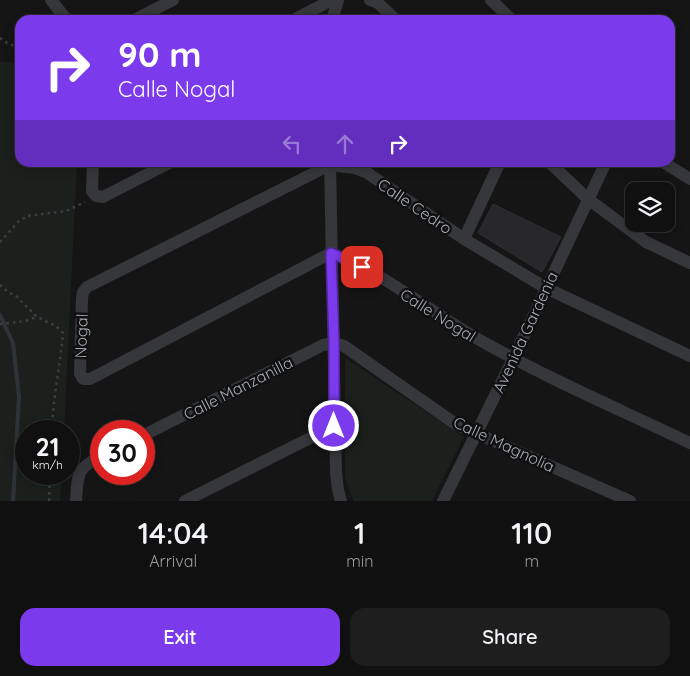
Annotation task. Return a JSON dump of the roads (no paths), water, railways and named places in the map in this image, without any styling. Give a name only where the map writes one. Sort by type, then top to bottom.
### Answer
[{"type":"street","points":[[51,0],[63,15]]},
{"type":"street","points":[[144,15],[173,0]]},
{"type":"street","points":[[303,15],[332,0]]},
{"type":"street","points":[[334,15],[338,0]]},
{"type":"street","points":[[370,0],[378,3],[391,15]]},
{"type":"street","points":[[491,0],[507,15]]},
{"type":"street","points":[[93,167],[92,191],[96,196],[103,197],[161,167]]},
{"type":"street","name":"Nogal","points":[[324,167],[87,286],[84,292],[80,374],[84,379],[90,379],[331,253]]},
{"type":"street","points":[[330,167],[334,426],[336,472],[341,501]]},
{"type":"street","name":"Calle Cedro","points":[[349,167],[366,172],[464,238],[546,288],[690,356]]},
{"type":"street","points":[[464,238],[498,167]]},
{"type":"street","points":[[554,167],[588,199],[646,242],[690,264]]},
{"type":"street","name":"Avenida Gardenia","points":[[443,501],[513,359],[604,167]]},
{"type":"street","points":[[671,167],[690,179]]},
{"type":"street","name":"Calle Nogal","points":[[331,253],[362,267],[513,359],[690,443]]},
{"type":"street","name":"Calle Magnolia","points":[[334,343],[344,346],[457,425],[630,501]]},
{"type":"street","name":"Calle Manzanilla","points":[[155,429],[323,345],[334,343]]},
{"type":"street","points":[[185,501],[334,426]]},
{"type":"street","points":[[76,501],[80,472],[90,462]]},
{"type":"waterway","points":[[0,315],[13,343],[19,397],[13,501]]}]
